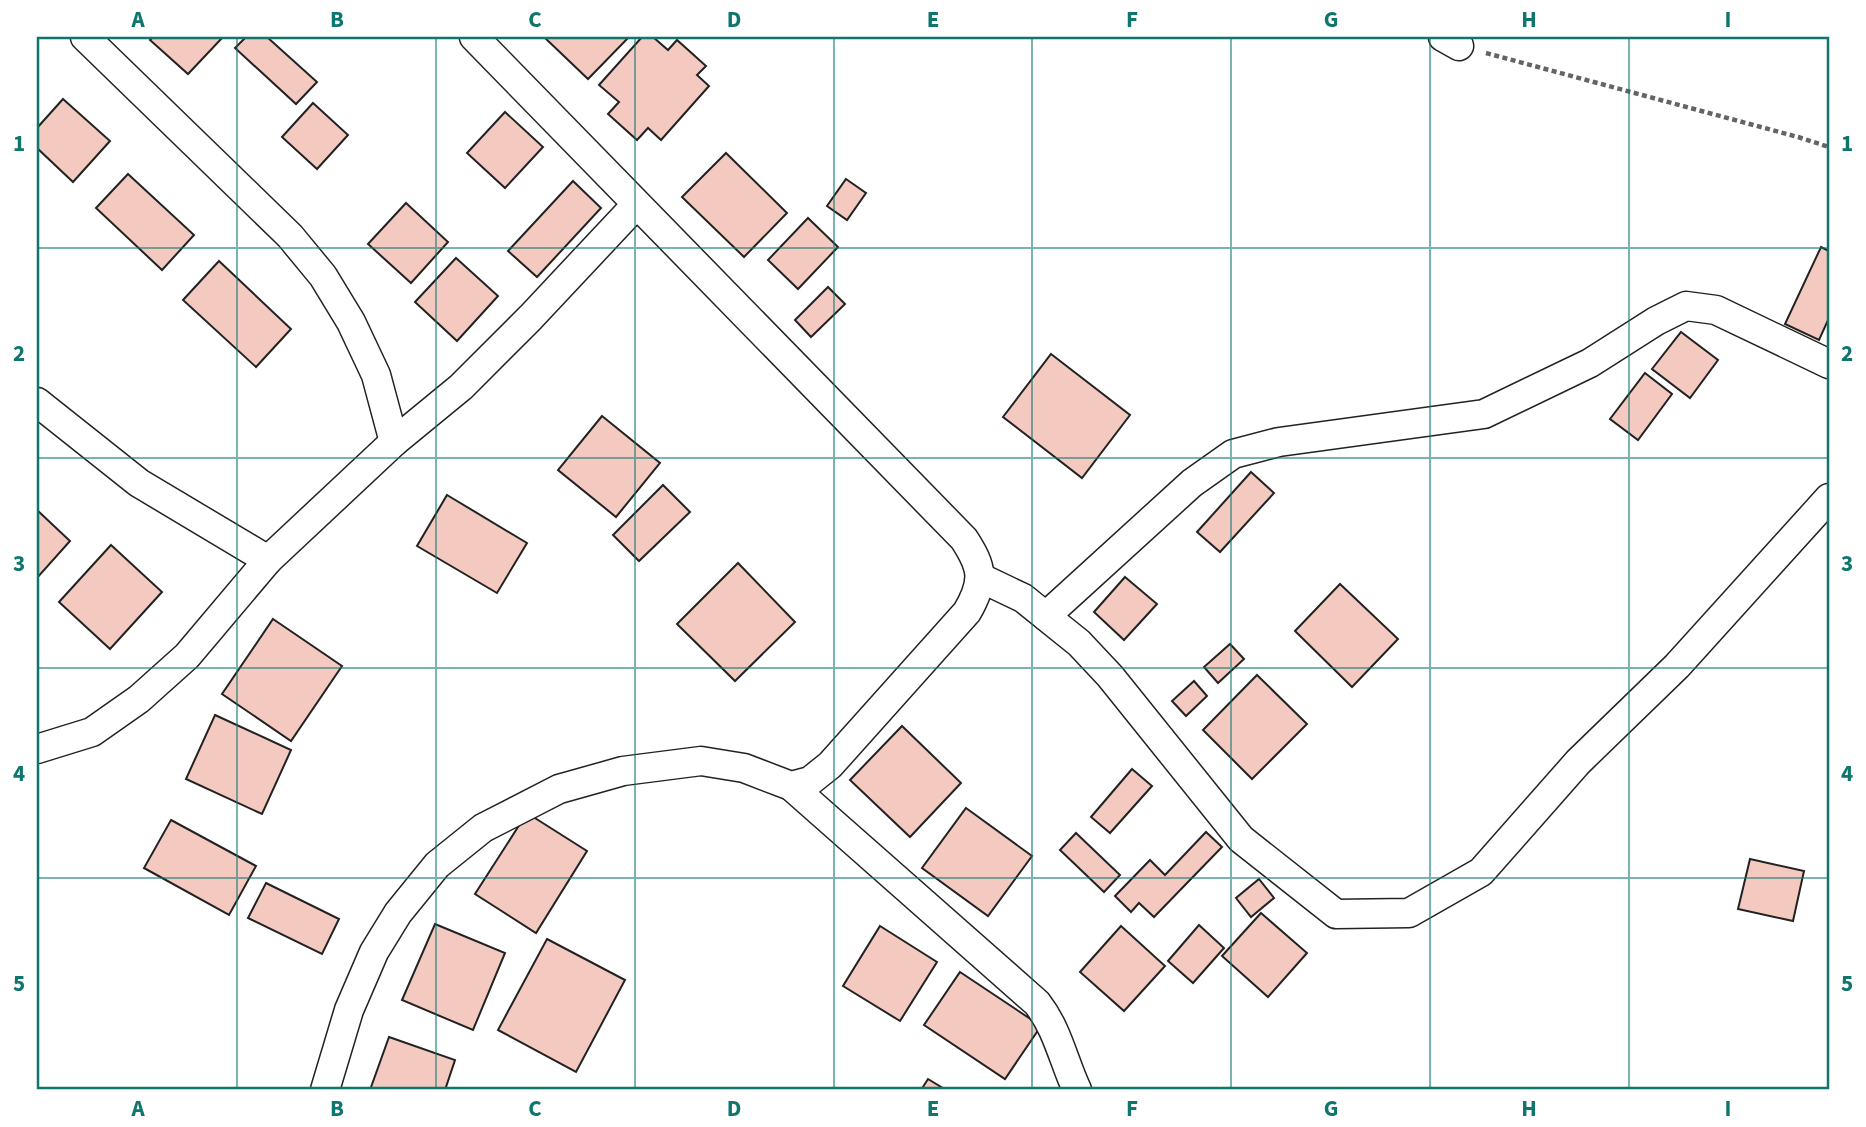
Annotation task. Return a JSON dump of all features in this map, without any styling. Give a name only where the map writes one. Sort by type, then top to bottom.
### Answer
[{"type":"street","points":[[85,37],[290,236],[323,276],[351,322],[376,375],[394,442]]},
{"type":"street","points":[[474,37],[964,539],[976,557],[981,578],[978,594],[967,612],[830,765],[810,781],[791,786]]},
{"type":"street","points":[[37,749],[92,732],[139,699],[187,656],[268,560],[394,442],[469,378],[531,317],[636,205]]},
{"type":"street","points":[[1046,616],[1192,483],[1233,454],[1279,442],[1484,414],[1590,363],[1656,321],[1686,306],[1716,310],[1829,364]]},
{"type":"street","points":[[37,402],[139,483],[268,560]]},
{"type":"street","points":[[981,578],[1023,598],[1079,643],[1110,676],[1241,839],[1336,914],[1409,913],[1481,872],[1578,762],[1677,666],[1829,498]]},
{"type":"street","points":[[325,1090],[349,1010],[374,952],[398,913],[437,864],[483,828],[559,789],[623,771],[701,761],[744,768],[791,786],[1037,1003],[1055,1029],[1077,1090]]},
{"type":"path","points":[[1451,41],[1829,147]]},
{"type":"building","points":[[153,37],[223,37],[188,74],[150,40]]},
{"type":"building","points":[[246,37],[267,37],[317,82],[296,104],[235,48]]},
{"type":"building","points":[[544,37],[629,37],[588,79]]},
{"type":"building","points":[[642,37],[653,37],[668,50],[677,40],[706,66],[697,75],[709,86],[661,140],[648,128],[637,140],[608,114],[619,102],[599,85]]},
{"type":"building","points":[[63,99],[110,141],[73,182],[37,148],[37,128]]},
{"type":"building","points":[[313,103],[348,135],[317,169],[282,137]]},
{"type":"building","points":[[505,112],[543,147],[505,188],[467,153]]},
{"type":"building","points":[[726,153],[787,213],[744,257],[682,197]]},
{"type":"building","points":[[128,174],[194,235],[162,270],[96,208]]},
{"type":"building","points":[[846,179],[866,193],[847,220],[827,206]]},
{"type":"building","points":[[573,181],[601,208],[537,277],[508,251]]},
{"type":"building","points":[[406,203],[448,242],[411,283],[368,244]]},
{"type":"building","points":[[808,218],[838,247],[798,289],[768,260]]},
{"type":"building","points":[[1821,247],[1829,251],[1829,318],[1819,340],[1785,324]]},
{"type":"building","points":[[456,258],[498,296],[457,341],[415,302]]},
{"type":"building","points":[[219,261],[291,329],[256,367],[183,300]]},
{"type":"building","points":[[828,287],[845,304],[811,337],[795,320]]},
{"type":"building","points":[[1681,332],[1718,360],[1690,398],[1652,369]]},
{"type":"building","points":[[1051,354],[1130,415],[1082,478],[1003,417]]},
{"type":"building","points":[[1645,373],[1672,394],[1638,440],[1610,419]]},
{"type":"building","points":[[602,416],[660,463],[616,517],[558,470]]},
{"type":"building","points":[[1251,472],[1274,493],[1220,552],[1197,532]]},
{"type":"building","points":[[663,485],[690,512],[639,561],[613,535]]},
{"type":"building","points":[[447,495],[527,543],[497,593],[417,546]]},
{"type":"building","points":[[37,510],[70,541],[37,578]]},
{"type":"building","points":[[111,545],[162,592],[110,649],[59,602]]},
{"type":"building","points":[[738,563],[795,622],[735,681],[677,624]]},
{"type":"building","points":[[1125,577],[1157,604],[1124,640],[1094,612]]},
{"type":"building","points":[[1340,584],[1398,639],[1352,687],[1295,631]]},
{"type":"building","points":[[273,619],[342,666],[291,741],[222,694]]},
{"type":"building","points":[[1230,644],[1244,659],[1218,683],[1204,667]]},
{"type":"building","points":[[1257,675],[1307,724],[1252,779],[1203,730]]},
{"type":"building","points":[[1194,681],[1207,696],[1186,716],[1172,701]]},
{"type":"building","points":[[215,715],[291,750],[262,814],[186,779]]},
{"type":"building","points":[[902,726],[961,783],[910,837],[850,780]]},
{"type":"building","points":[[1132,769],[1152,786],[1110,833],[1091,817]]},
{"type":"building","points":[[966,808],[1032,856],[988,916],[922,868]]},
{"type":"building","points":[[527,813],[587,851],[536,933],[475,894]]},
{"type":"building","points":[[171,820],[256,866],[229,915],[144,868]]},
{"type":"building","points":[[1206,832],[1222,847],[1154,917],[1139,903],[1131,912],[1115,896],[1150,860],[1165,875]]},
{"type":"building","points":[[1076,833],[1120,875],[1104,892],[1060,850]]},
{"type":"building","points":[[1750,859],[1804,871],[1793,921],[1738,909]]},
{"type":"building","points":[[1259,879],[1274,898],[1251,917],[1236,898]]},
{"type":"building","points":[[266,883],[339,919],[322,954],[248,918]]},
{"type":"building","points":[[1261,913],[1307,953],[1268,997],[1222,956]]},
{"type":"building","points":[[435,924],[505,953],[473,1030],[402,1000]]},
{"type":"building","points":[[1199,925],[1224,948],[1193,983],[1168,961]]},
{"type":"building","points":[[880,926],[937,962],[900,1021],[843,986]]},
{"type":"building","points":[[1121,926],[1165,966],[1124,1011],[1080,972]]},
{"type":"building","points":[[547,939],[625,980],[576,1072],[498,1030]]},
{"type":"building","points":[[960,972],[1041,1026],[1005,1079],[924,1025]]},
{"type":"building","points":[[389,1037],[455,1060],[445,1090],[370,1090]]},
{"type":"building","points":[[928,1079],[946,1090],[921,1090]]}]
